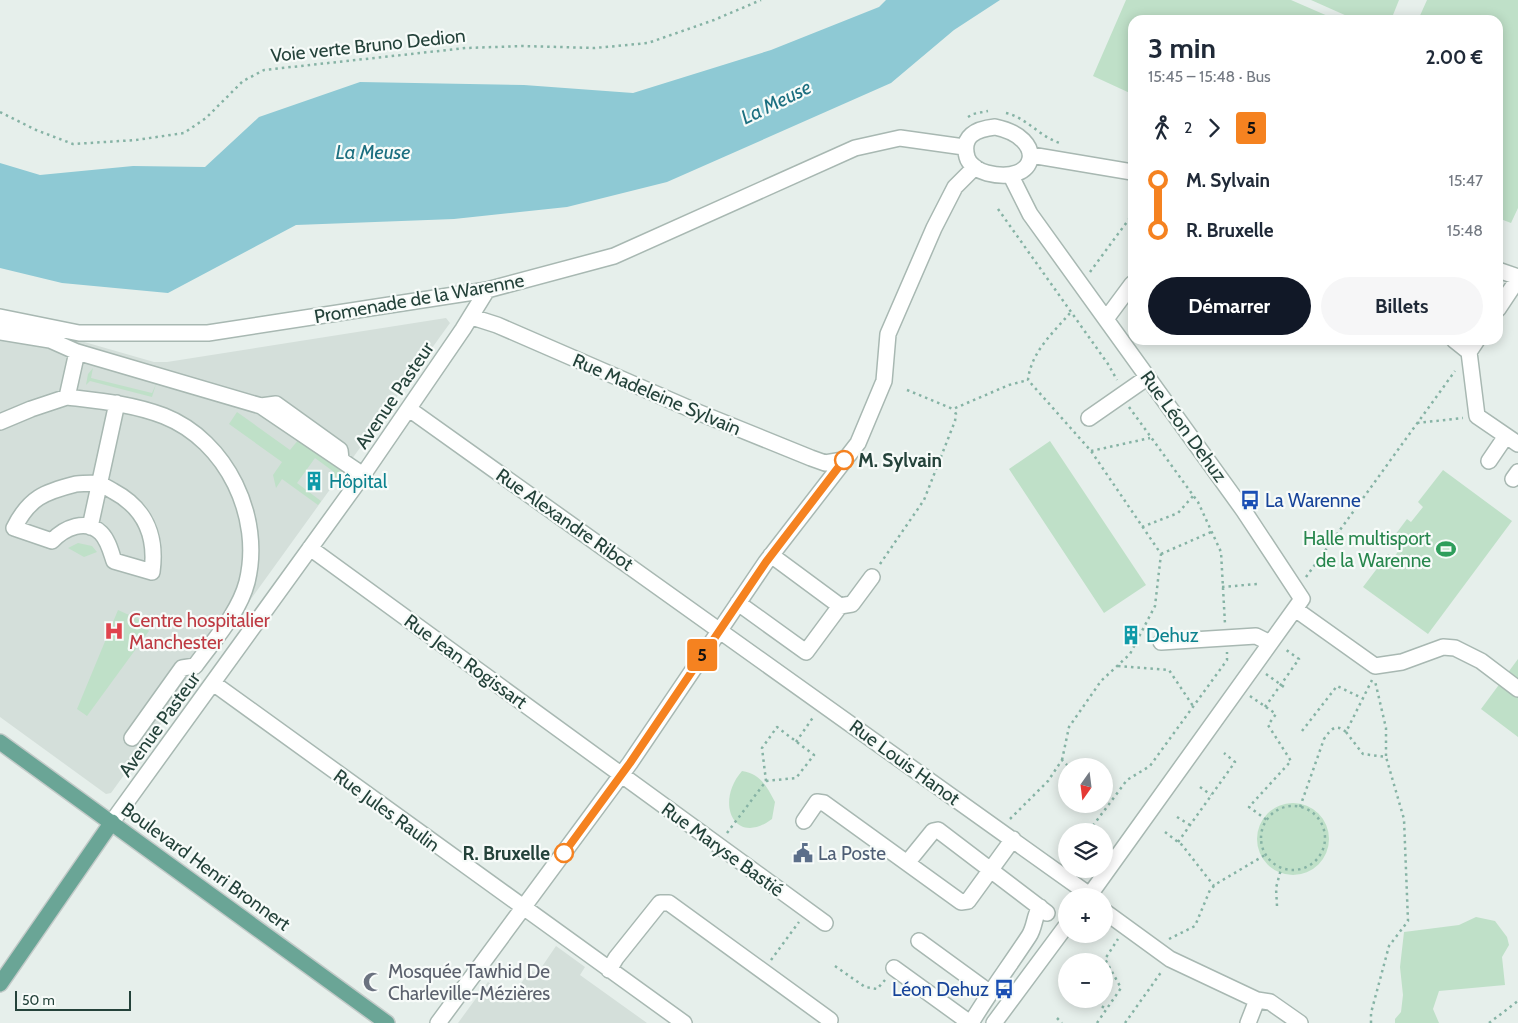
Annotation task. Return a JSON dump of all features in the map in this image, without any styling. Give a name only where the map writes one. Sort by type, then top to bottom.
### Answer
[{"type":"main road","name":"Boulevard Henri Bronnert","points":[[0,742],[387,1023]]},
{"type":"main road","name":"Avenue Pasteur","points":[[0,984],[112,822]]},
{"type":"street","points":[[994,127],[1009,130],[1025,140],[1031,155],[1029,162],[1022,171],[1011,176],[996,175],[979,170],[968,160],[964,147],[969,135],[980,128],[994,127]]},
{"type":"street","name":"Promenade de la Warenne","points":[[0,317],[79,333],[208,334],[487,290],[614,256],[855,148],[900,138],[964,147]]},
{"type":"street","points":[[1031,155],[1128,171]]},
{"type":"street","points":[[438,1023],[621,775],[771,555],[858,443],[884,380],[888,334],[934,228],[955,187],[976,167]]},
{"type":"street","name":"Rue Léon Dehuz","points":[[1011,176],[1030,214],[1106,320],[1128,340]]},
{"type":"street","points":[[1503,272],[1518,278],[1503,301]]},
{"type":"street","name":"Avenue Pasteur","points":[[112,822],[409,410],[472,317],[487,290]]},
{"type":"street","points":[[1106,320],[1128,290]]},
{"type":"street","name":"Rue Madeleine Sylvain","points":[[472,317],[497,325],[695,411],[825,464],[844,460]]},
{"type":"street","points":[[0,332],[50,340],[77,352],[261,406],[276,404],[340,450],[341,459],[363,475]]},
{"type":"street","name":"Rue Léon Dehuz","points":[[1133,345],[1148,377],[1244,511],[1302,599],[1295,609]]},
{"type":"street","points":[[1473,346],[1477,416],[1512,440],[1489,461]]},
{"type":"street","points":[[68,397],[77,352]]},
{"type":"street","points":[[1089,418],[1148,377]]},
{"type":"street","points":[[0,422],[31,409],[68,397],[118,403],[165,417],[199,437],[212,448],[238,490],[247,521],[251,550],[247,583],[230,617],[195,666],[182,668],[132,738]]},
{"type":"street","points":[[90,527],[118,403]]},
{"type":"street","name":"Rue Alexandre Ribot","points":[[409,410],[720,630]]},
{"type":"street","points":[[76,484],[99,484],[133,505],[148,524],[153,543],[152,572],[114,561],[108,543],[100,532],[90,527],[77,526],[65,530],[52,541],[14,528],[20,515],[32,501],[51,490],[76,484]]},
{"type":"street","name":"Rue Jean Rogissart","points":[[310,548],[621,775]]},
{"type":"street","points":[[771,555],[840,606]]},
{"type":"street","points":[[738,603],[806,652],[840,606],[852,604],[872,577]]},
{"type":"street","points":[[1096,888],[1295,609],[1375,666],[1402,662],[1443,647],[1455,648],[1481,661],[1518,689]]},
{"type":"street","name":"Rue Louis Hanot","points":[[720,630],[1079,888]]},
{"type":"street","points":[[1161,642],[1256,636],[1270,643]]},
{"type":"street","name":"Rue Jules Raulin","points":[[213,683],[684,1023]]},
{"type":"street","name":"Rue Maryse Bastié","points":[[621,775],[825,924]]},
{"type":"street","points":[[804,821],[817,802],[824,803],[961,902],[968,901],[1013,839]]},
{"type":"street","points":[[894,968],[971,1023],[989,992],[1031,933],[1035,915],[1044,910],[938,830],[933,831],[907,863]]},
{"type":"street","points":[[609,970],[616,958],[660,903],[669,903],[830,1020]]},
{"type":"street","points":[[1113,918],[1170,959],[1257,1000],[1270,1002],[1300,1023]]},
{"type":"street","points":[[994,1023],[1058,937]]},
{"type":"street","points":[[919,941],[989,992]]},
{"type":"street","points":[[1248,1023],[1257,1000]]},
{"type":"path","name":"Voie verte Bruno Dedion","points":[[0,112],[36,130],[73,144],[146,139],[184,133],[206,118],[243,80],[264,70],[466,48],[523,46],[596,48],[648,43],[714,20],[761,0]]},
{"type":"path","points":[[998,209],[1116,376],[1120,396],[1194,496],[1221,552],[1227,660],[1150,766],[1127,780],[1113,799]]},
{"type":"path","points":[[1081,285],[1128,220]]},
{"type":"path","points":[[1062,758],[1069,727],[1101,680],[1130,654],[1154,606],[1160,554],[1091,452],[1028,380],[1029,367],[1035,354],[1070,313]]},
{"type":"path","points":[[1305,578],[1473,346]]},
{"type":"path","points":[[953,409],[1009,385],[1028,380]]},
{"type":"path","points":[[872,577],[924,500],[955,421],[956,414],[953,409],[907,390]]},
{"type":"path","points":[[1417,423],[1477,416]]},
{"type":"path","points":[[1091,452],[1151,438]]},
{"type":"path","points":[[1142,527],[1178,513],[1194,496]]},
{"type":"path","points":[[1160,554],[1211,532]]},
{"type":"path","points":[[1222,587],[1257,584]]},
{"type":"path","points":[[1265,707],[1299,659],[1285,648]]},
{"type":"path","points":[[1118,666],[1169,670],[1193,706]]},
{"type":"path","points":[[1346,732],[1371,685],[1374,673],[1386,728],[1386,757],[1404,819],[1408,921],[1389,946],[1370,1013],[1371,1023]]},
{"type":"path","points":[[1266,674],[1284,687]]},
{"type":"path","points":[[1302,731],[1337,686],[1364,698]]},
{"type":"path","points":[[1250,696],[1276,714],[1268,725],[1291,761],[1249,808],[1266,820]]},
{"type":"path","points":[[796,742],[816,714]]},
{"type":"path","points":[[1300,807],[1324,738],[1336,726],[1346,732],[1363,754],[1386,757]]},
{"type":"path","points":[[727,833],[766,780],[762,748],[777,728],[814,755],[796,778],[766,780]]},
{"type":"path","points":[[1178,842],[1236,762],[1224,753]]},
{"type":"path","points":[[1003,825],[1048,781],[1058,766]]},
{"type":"path","points":[[1222,780],[1227,784]]},
{"type":"path","points":[[1200,787],[1211,795]]},
{"type":"path","points":[[1288,806],[1300,807],[1309,810],[1320,821],[1326,836],[1325,847],[1320,857],[1303,870],[1281,869],[1265,855],[1261,845],[1261,835],[1266,820],[1278,809],[1288,806]]},
{"type":"path","points":[[1198,814],[1202,817]]},
{"type":"path","points":[[1178,817],[1190,825]]},
{"type":"path","points":[[1165,832],[1178,842],[1214,886]]},
{"type":"path","points":[[1166,940],[1195,926],[1214,886],[1265,855]]},
{"type":"path","points":[[1277,906],[1276,888],[1281,869]]},
{"type":"path","points":[[763,972],[808,911]]},
{"type":"path","points":[[1097,1023],[1121,988],[1105,959],[1118,939]]},
{"type":"path","points":[[1125,1023],[1170,959]]},
{"type":"path","points":[[835,966],[865,987],[877,989],[894,968]]},
{"type":"path","points":[[1489,1023],[1518,1000]]},
{"type":"path","points":[[1057,1018],[1062,1023]]},
{"type":"shaded area","name":"Centre hospitalier Manchester","points":[[446,318],[450,323],[111,793],[106,794],[0,717],[0,324],[60,335],[154,362],[167,362]]},
{"type":"shaded area","points":[[556,946],[585,967],[580,975],[647,1023],[458,1023],[488,982],[510,998],[531,970],[537,974]]},
{"type":"green space","points":[[1126,0],[1291,0],[1326,15],[1128,15],[1128,92],[1093,76]]},
{"type":"green space","points":[[1311,0],[1399,0],[1393,15],[1345,15]]},
{"type":"green space","points":[[1427,0],[1518,0],[1518,208],[1511,223],[1503,220],[1503,15],[1420,15]]},
{"type":"green space","points":[[93,368],[91,378],[152,393],[156,384],[152,397],[90,381],[86,385],[88,374]]},
{"type":"green space","points":[[237,412],[290,450],[299,439],[343,471],[334,483],[329,479],[334,472],[315,458],[297,483],[321,501],[318,505],[282,479],[276,488],[273,475],[282,462],[229,424]]},
{"type":"green space","points":[[1050,441],[1146,585],[1104,613],[1009,469]]},
{"type":"green space","name":"Halle multisport de la Warenne","points":[[1443,470],[1512,521],[1428,634],[1363,587],[1388,554],[1393,558],[1405,543],[1395,535],[1407,519],[1411,522],[1423,507],[1418,502]]},
{"type":"green space","points":[[78,543],[92,546],[97,552],[84,557],[68,548]]},
{"type":"green space","points":[[118,610],[138,619],[149,631],[87,716],[77,709]]},
{"type":"green space","points":[[1518,659],[1518,737],[1481,709]]},
{"type":"green space","points":[[742,771],[759,778],[775,802],[772,819],[759,826],[748,828],[739,825],[733,818],[729,808],[734,783]]},
{"type":"green space","points":[[1293,803],[1307,806],[1319,813],[1326,825],[1329,839],[1326,853],[1319,865],[1307,872],[1293,875],[1279,872],[1267,865],[1260,853],[1257,839],[1260,825],[1267,813],[1279,806]]},
{"type":"green space","points":[[1476,917],[1495,921],[1507,937],[1509,945],[1502,957],[1505,985],[1439,991],[1433,1009],[1439,1023],[1395,1023],[1395,1019],[1401,1012],[1403,995],[1400,967],[1404,932],[1459,925]]},
{"type":"water","name":"La Meuse","points":[[886,0],[1000,0],[954,30],[891,83],[667,182],[567,207],[454,219],[296,225],[168,293],[62,283],[0,268],[0,163],[40,175],[133,166],[205,167],[259,117],[360,82],[524,85],[633,93],[771,50],[879,7]]},
{"type":"bus line","name":"5","points":[[564,853],[630,763],[766,562],[844,460]]},
{"type":"place","name":"M. Sylvain","points":[[844,460]]},
{"type":"place","name":"Hôpital","points":[[314,481]]},
{"type":"place","name":"La Warenne","points":[[1250,500]]},
{"type":"place","name":"Halle multisport de la Warenne","points":[[1446,549]]},
{"type":"place","name":"Centre hospitalier Manchester","points":[[114,631]]},
{"type":"place","name":"Dehuz","points":[[1131,635]]},
{"type":"place","name":"R. Bruxelle","points":[[564,853]]},
{"type":"place","name":"La Poste","points":[[803,853]]},
{"type":"place","name":"Mosquée Tawhid De Charleville-Mézières","points":[[373,982]]},
{"type":"place","name":"Léon Dehuz","points":[[1004,989]]}]
